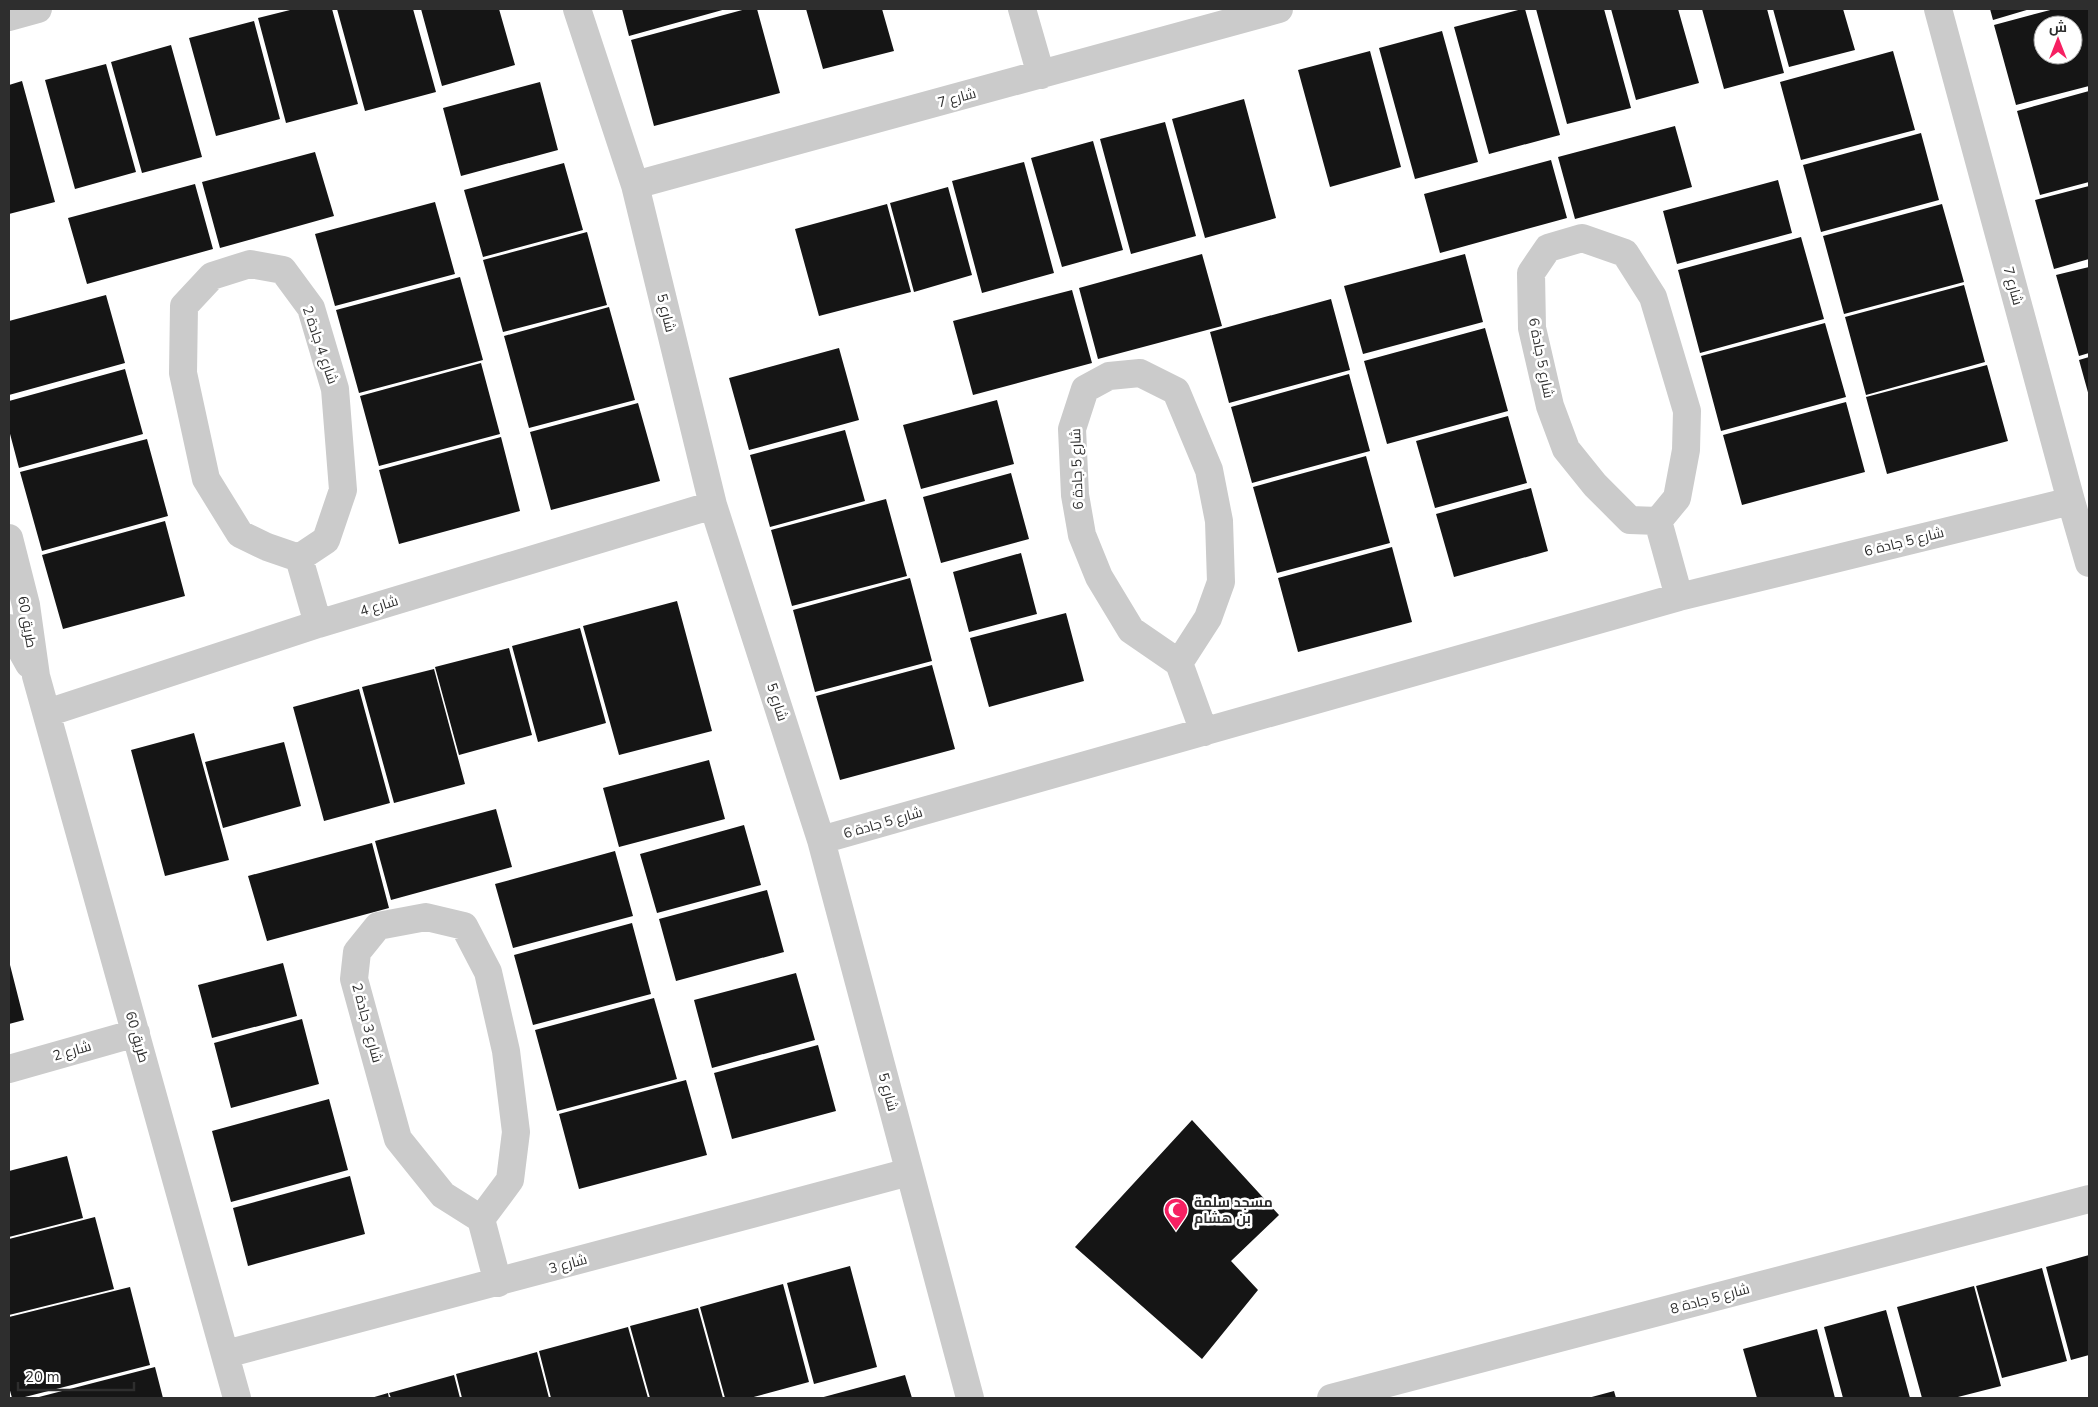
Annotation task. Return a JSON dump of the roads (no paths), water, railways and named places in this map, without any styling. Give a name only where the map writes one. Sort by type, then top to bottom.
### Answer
[{"type":"street","points":[[9,17],[38,9]]},
{"type":"street","name":"شارع 5","points":[[577,9],[634,185],[714,505],[821,840],[970,1398]]},
{"type":"street","points":[[1022,9],[1041,75]]},
{"type":"street","name":"شارع 7","points":[[634,185],[1279,9]]},
{"type":"street","name":"شارع 7","points":[[1938,9],[2070,501],[2089,563]]},
{"type":"street","name":"شارع 5 جادة 6","points":[[1582,238],[1625,253],[1653,297],[1687,411],[1686,450],[1677,498],[1658,522],[1630,520],[1595,485],[1566,449],[1550,406],[1532,328],[1531,273],[1548,248],[1582,238]]},
{"type":"street","name":"شارع 4 جادة 2","points":[[250,264],[283,270],[311,308],[335,389],[343,490],[326,540],[299,558],[267,547],[240,534],[206,479],[183,373],[184,306],[212,276],[250,264]]},
{"type":"street","name":"شارع 5 جادة 6","points":[[1140,372],[1176,391],[1209,470],[1219,521],[1220,582],[1208,618],[1178,663],[1131,630],[1099,576],[1082,535],[1075,495],[1072,429],[1085,389],[1109,376],[1140,372]]},
{"type":"street","name":"شارع 5 جادة 6","points":[[821,840],[1679,597],[2070,501]]},
{"type":"street","name":"شارع 4","points":[[47,713],[318,624],[714,505]]},
{"type":"street","points":[[1658,522],[1679,597]]},
{"type":"street","name":"طريق 60","points":[[9,538],[26,605],[36,676],[237,1398]]},
{"type":"street","points":[[299,558],[318,624]]},
{"type":"street","name":"طريق 60","points":[[9,628],[36,676]]},
{"type":"street","points":[[1178,663],[1204,732]]},
{"type":"street","name":"شارع 3 جادة 2","points":[[426,917],[464,926],[488,972],[506,1051],[516,1132],[510,1180],[481,1219],[443,1195],[398,1139],[354,979],[357,952],[378,926],[426,917]]},
{"type":"street","name":"شارع 2","points":[[9,1069],[136,1032]]},
{"type":"street","name":"شارع 3","points":[[226,1354],[909,1172]]},
{"type":"street","name":"شارع 5 جادة 8","points":[[1330,1398],[2089,1199]]},
{"type":"street","points":[[481,1219],[498,1282]]},
{"type":"place","name":"مسجد سلمة بن هشام","points":[[1176,1231]]}]
